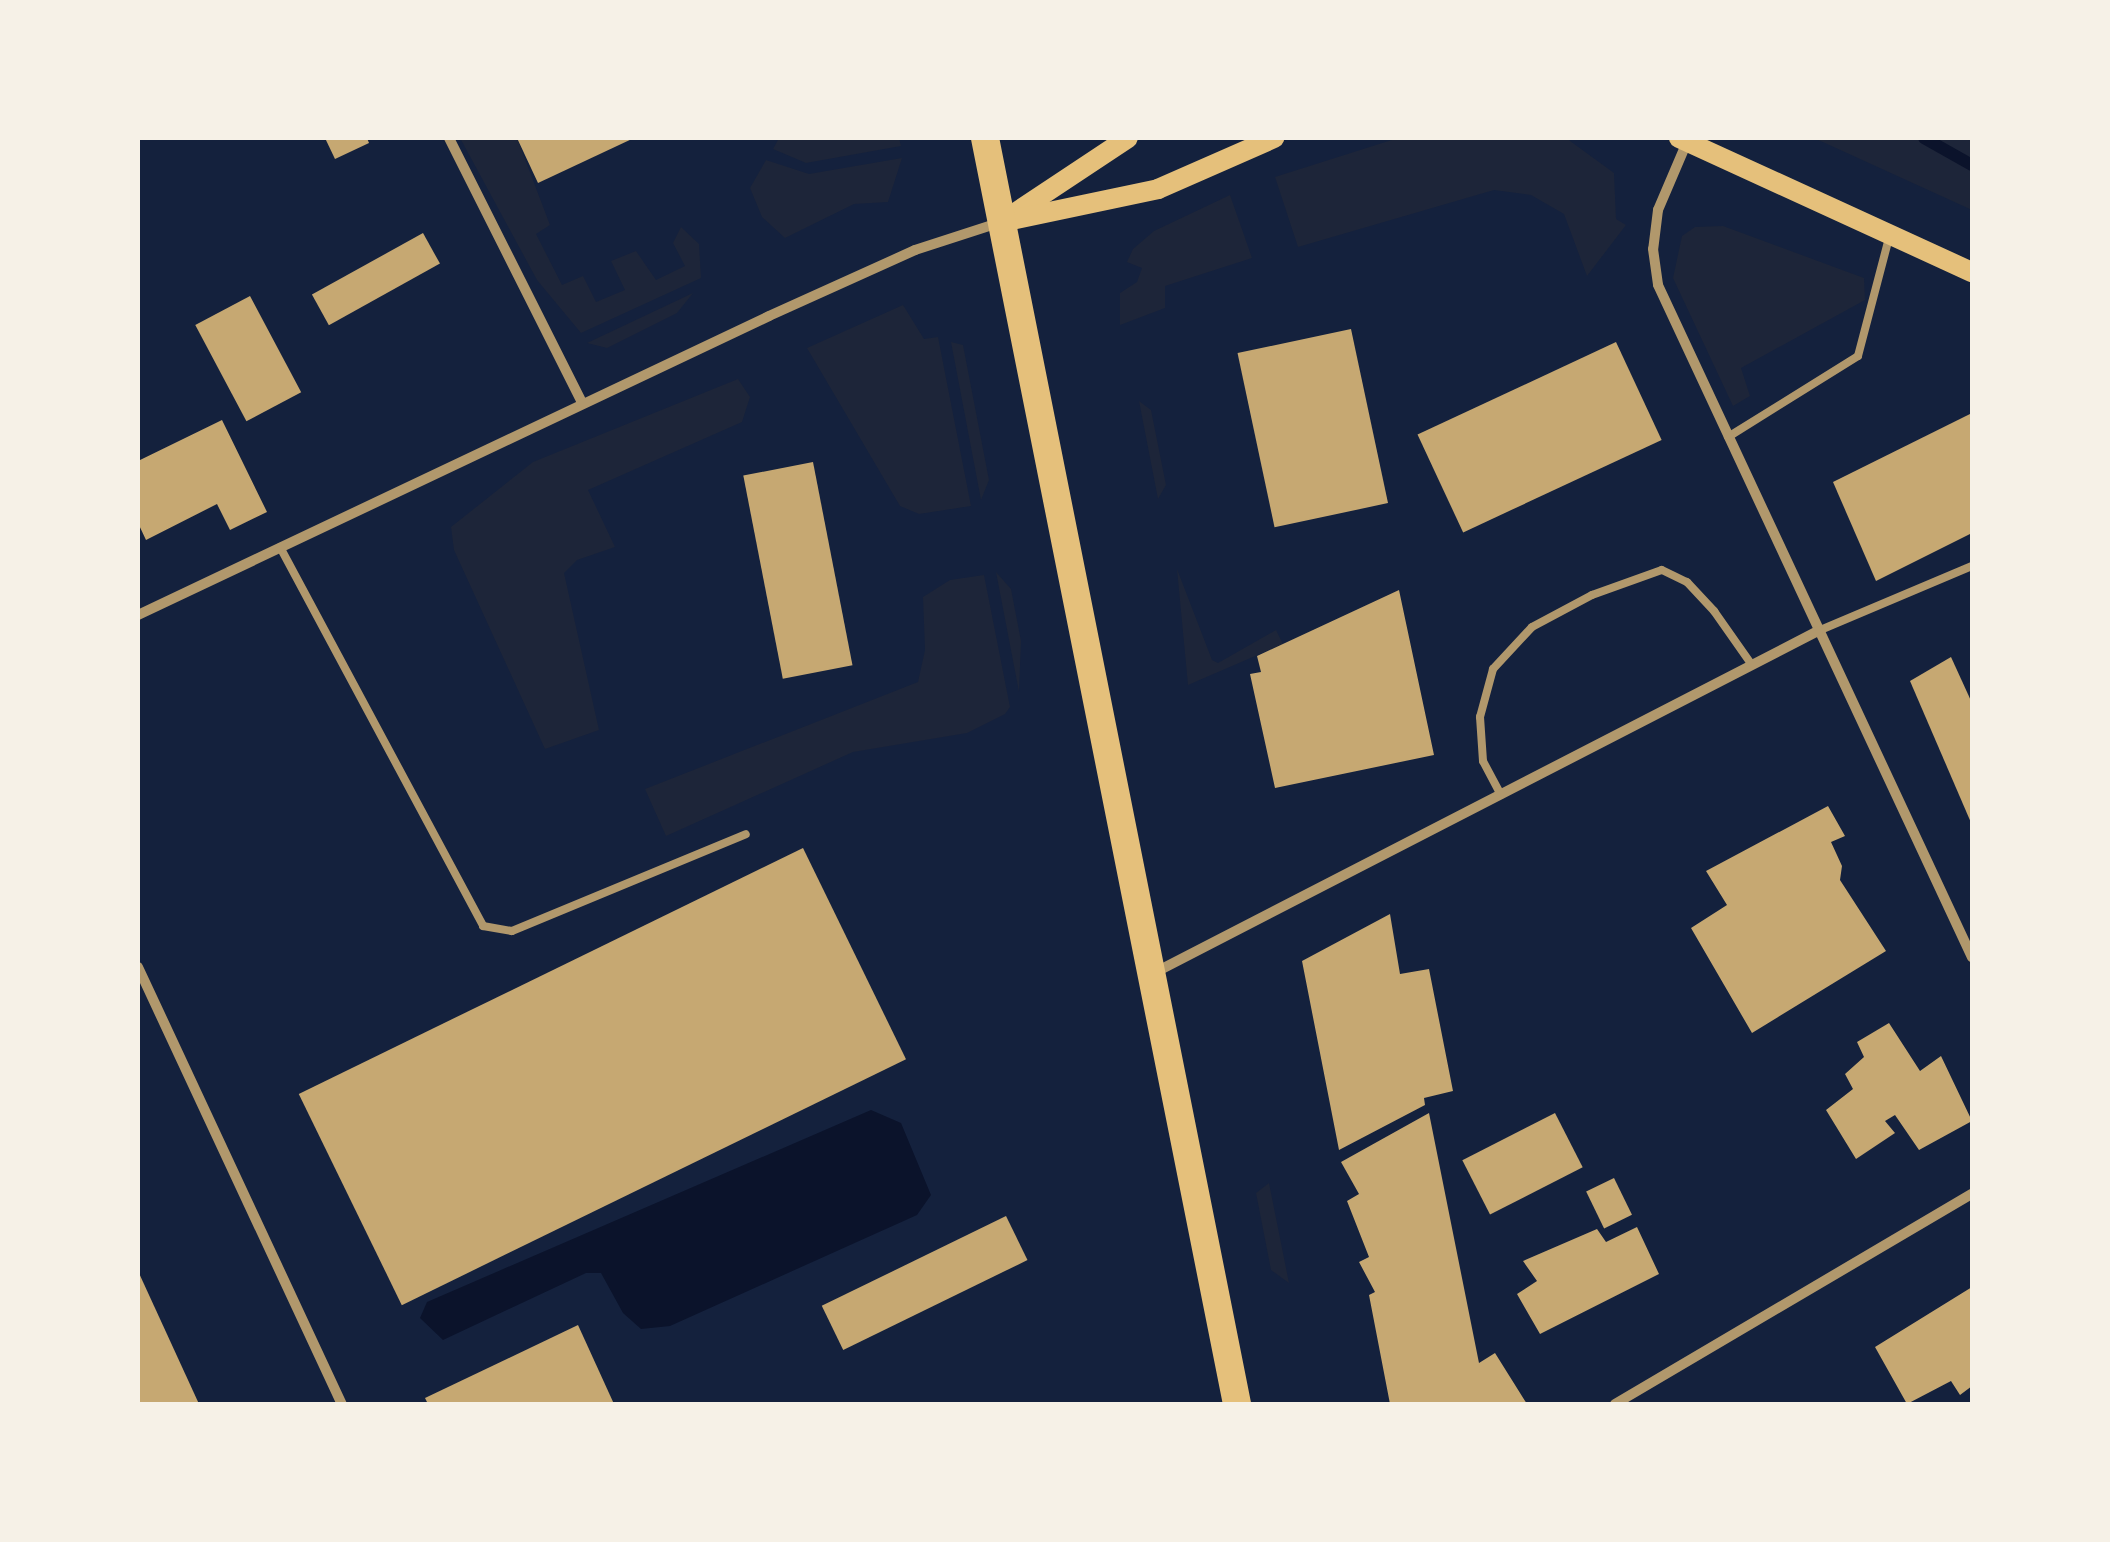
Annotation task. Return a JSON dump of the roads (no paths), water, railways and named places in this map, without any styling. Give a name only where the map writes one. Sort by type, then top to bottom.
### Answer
[{"type":"highway","points":[[985,138],[1237,1404]]},
{"type":"main road","points":[[1002,222],[1128,138]]},
{"type":"main road","points":[[1002,222],[1158,189],[1274,139]]},
{"type":"main road","points":[[1683,140],[1972,272]]},
{"type":"street","points":[[449,138],[582,402]]},
{"type":"street","points":[[1683,140],[1658,210],[1653,248],[1658,285],[1972,957]]},
{"type":"street","points":[[138,615],[582,402],[915,250],[1002,222]]},
{"type":"street","points":[[1152,974],[1818,631]]},
{"type":"street","points":[[138,967],[342,1404]]},
{"type":"street","points":[[1614,1404],[1972,1194]]},
{"type":"lane","points":[[1728,437],[1858,356],[1890,234]]},
{"type":"lane","points":[[280,547],[483,926],[512,931],[746,834]]},
{"type":"lane","points":[[1818,631],[1972,566]]},
{"type":"lane","points":[[1501,795],[1482,746],[1480,717],[1494,668],[1532,627],[1592,595],[1662,570],[1687,582],[1714,611],[1752,665]]},
{"type":"waterway","points":[[1924,138],[1972,165]]}]
